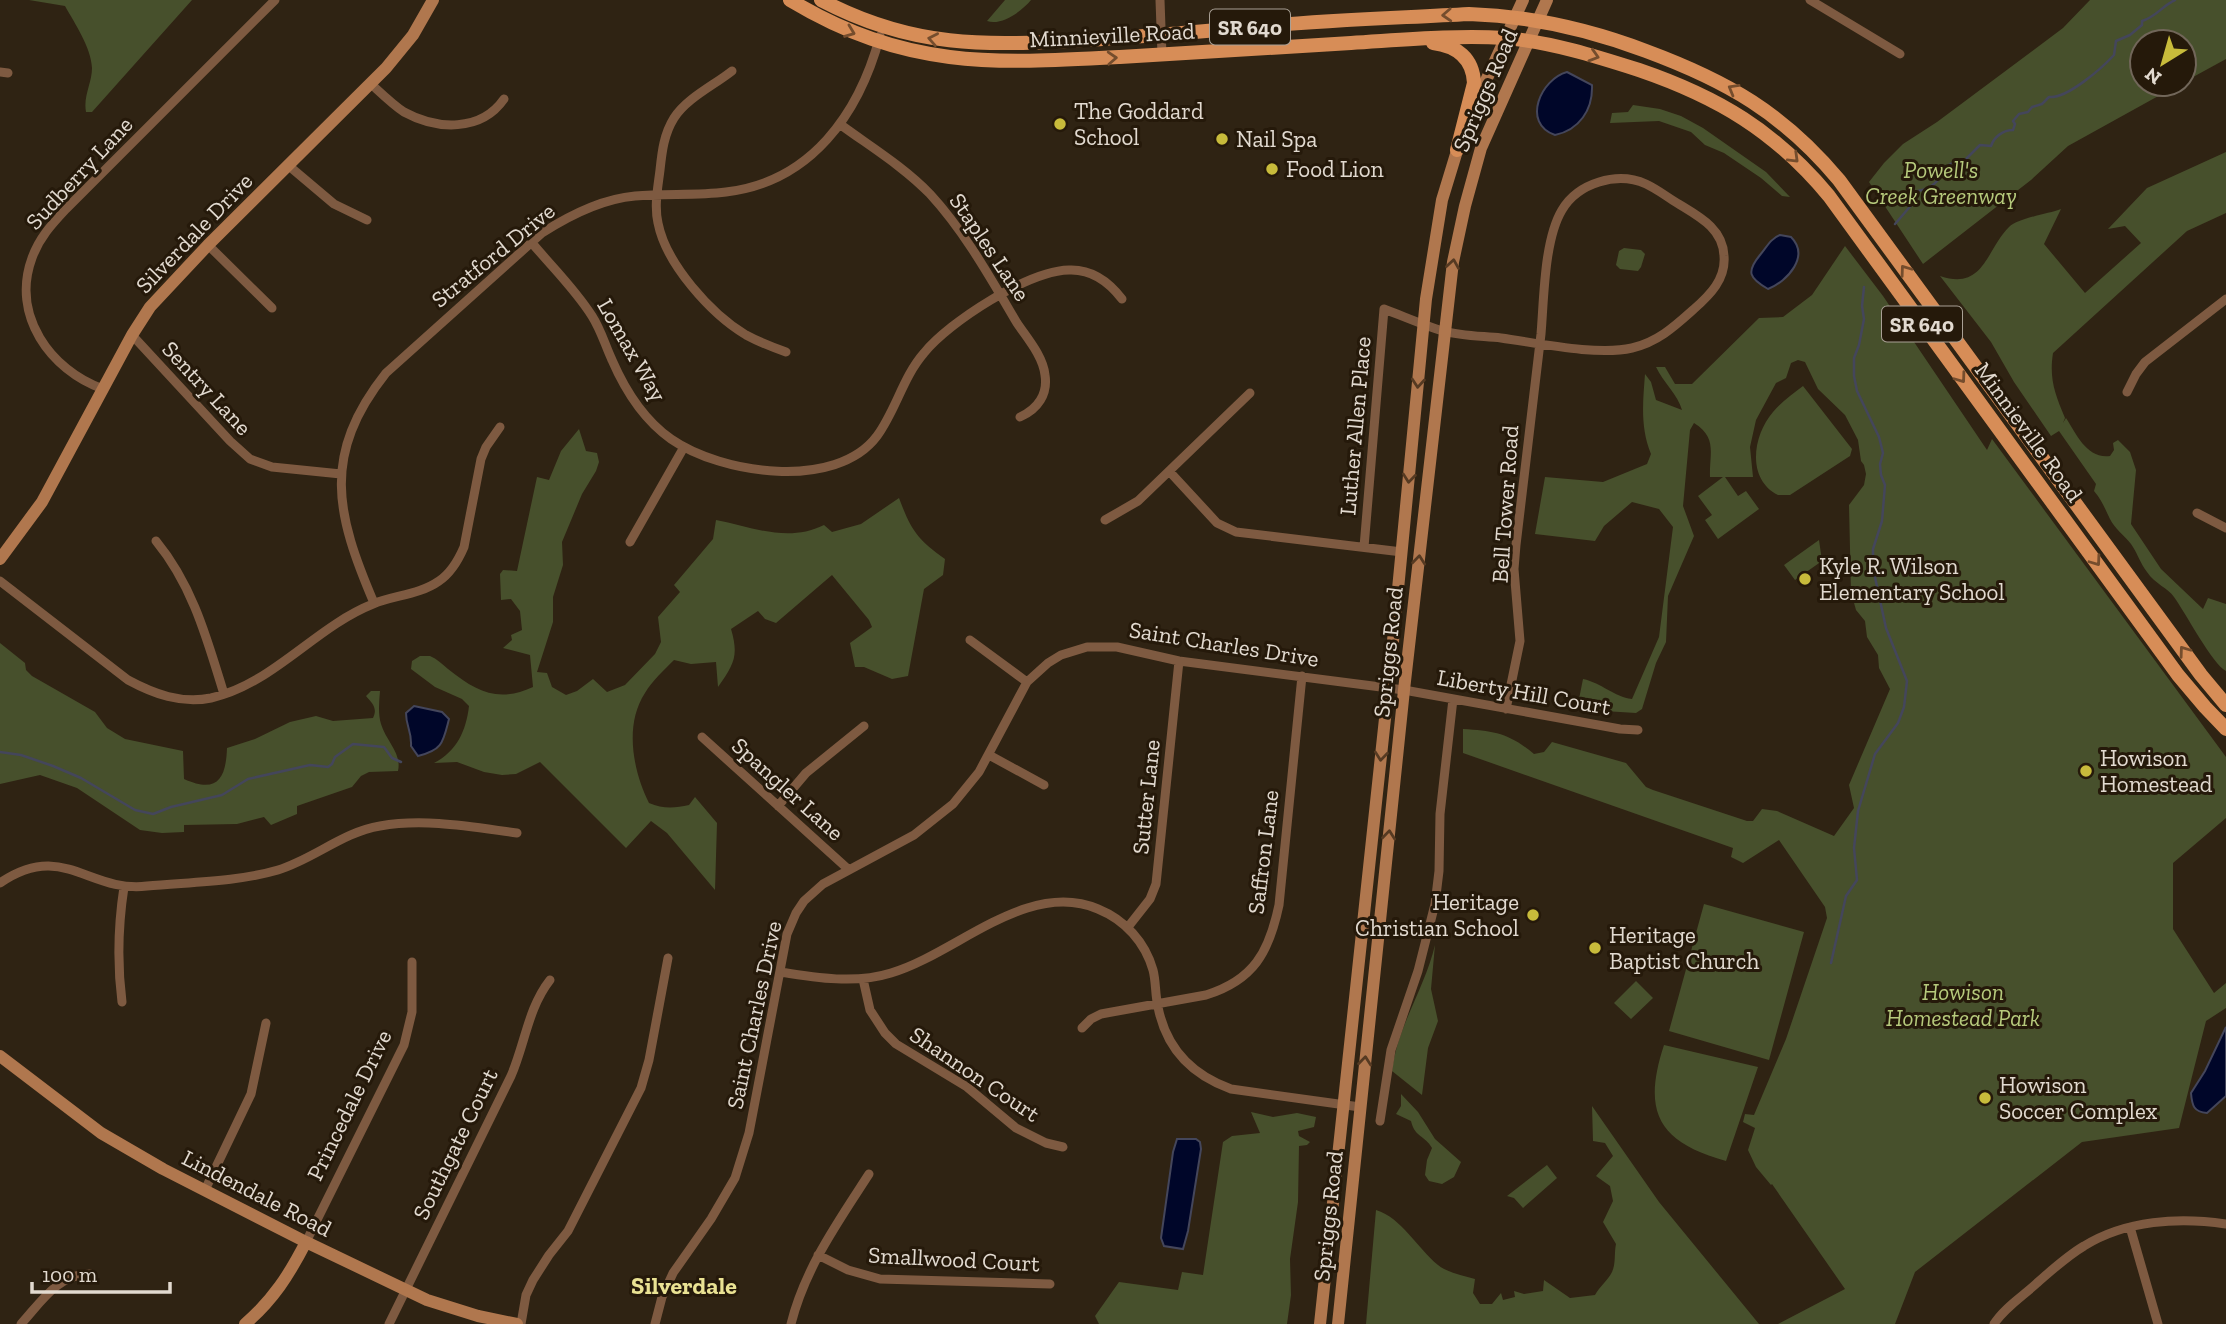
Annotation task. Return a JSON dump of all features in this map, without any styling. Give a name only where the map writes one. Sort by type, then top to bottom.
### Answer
[{"type":"main road","name":"Silverdale Drive","points":[[0,559],[42,502],[132,335],[166,288],[407,44],[433,0]]},
{"type":"main road","name":"Minnieville Road","points":[[790,0],[837,26],[879,42],[922,54],[979,61],[1022,62],[1162,55],[1435,38],[1505,38],[1592,55],[1699,93],[1754,124],[1793,156],[1829,196],[2178,674],[2226,729]]},
{"type":"main road","name":"Minnieville Road","points":[[821,0],[883,27],[944,41],[985,44],[1161,36],[1256,27],[1456,15],[1515,16],[1595,32],[1706,74],[1763,108],[1808,147],[1844,186],[2194,666],[2226,705]]},
{"type":"main road","name":"Spriggs Road","points":[[1320,1324],[1424,323],[1439,214],[1457,150],[1473,107],[1523,0]]},
{"type":"main road","name":"Spriggs Road","points":[[1338,1324],[1404,690],[1453,262],[1481,148],[1547,0]]},
{"type":"main road","points":[[1386,41],[1438,43],[1460,53],[1472,66],[1474,83],[1457,150]]},
{"type":"main road","name":"Lindendale Road","points":[[0,1056],[101,1133],[205,1190],[405,1290],[453,1309],[519,1324]]},
{"type":"main road","name":"Princedale Drive","points":[[245,1324],[283,1285],[306,1242]]},
{"type":"street","name":"Sudberry Lane","points":[[103,389],[66,370],[37,334],[27,290],[32,257],[47,230],[66,209],[275,0]]},
{"type":"street","points":[[1160,0],[1162,55]]},
{"type":"street","points":[[1810,0],[1900,54]]},
{"type":"street","name":"Stratford Drive","points":[[374,603],[346,526],[341,474],[354,423],[386,373],[531,243],[553,226],[589,207],[633,196],[719,193],[762,185],[792,169],[809,157],[841,125],[862,86],[883,27]]},
{"type":"street","points":[[732,71],[689,102],[674,118],[663,143],[657,195],[658,222],[664,242],[703,298],[723,318],[747,335],[786,352]]},
{"type":"street","points":[[370,83],[403,111],[445,124],[460,125],[481,120],[497,109],[504,99]]},
{"type":"street","name":"Staples Lane","points":[[841,125],[917,181],[929,193],[961,232],[1001,295],[1039,358],[1045,373],[1044,394],[1040,402],[1020,417]]},
{"type":"street","points":[[289,166],[326,198],[367,220]]},
{"type":"street","points":[[1424,323],[1444,331],[1539,343],[1619,350],[1634,347],[1663,336],[1706,299],[1717,284],[1722,274],[1724,256],[1715,231],[1702,219],[1653,188],[1634,180],[1614,179],[1586,188],[1563,209],[1554,229],[1539,343]]},
{"type":"street","name":"Lomax Way","points":[[531,243],[579,297],[593,318],[620,377],[656,427],[684,447],[704,457],[763,468],[818,469],[847,461],[877,436],[909,374],[923,354],[948,331],[1001,295],[1037,277],[1069,270],[1080,271],[1101,279],[1122,299]]},
{"type":"street","points":[[208,245],[272,308]]},
{"type":"street","points":[[2127,392],[2145,362],[2226,299]]},
{"type":"street","name":"Luther Allen Place","points":[[1364,547],[1384,309],[1424,323]]},
{"type":"street","name":"Sentry Lane","points":[[132,335],[230,442],[250,459],[272,467],[341,474]]},
{"type":"street","name":"Bell Tower Road","points":[[1506,709],[1520,641],[1515,561],[1539,343]]},
{"type":"street","points":[[1105,520],[1129,509],[1250,393]]},
{"type":"street","points":[[0,581],[128,680],[148,691],[181,699],[224,694],[253,681],[343,619],[374,603],[426,589],[444,577],[458,560],[464,547],[481,459],[500,427]]},
{"type":"street","points":[[630,542],[684,447]]},
{"type":"street","points":[[1170,471],[1209,516],[1226,528],[1249,534],[1402,552]]},
{"type":"street","points":[[2197,513],[2226,528]]},
{"type":"street","points":[[156,541],[171,559],[190,594],[224,694]]},
{"type":"street","points":[[970,640],[1027,682]]},
{"type":"street","name":"Saint Charles Drive","points":[[654,1324],[673,1273],[724,1200],[743,1156],[750,1133],[787,934],[796,913],[811,893],[848,869],[892,848],[934,820],[967,788],[989,755],[1027,682],[1048,663],[1061,655],[1087,647],[1116,646],[1179,661],[1404,690]]},
{"type":"street","name":"Sutter Lane","points":[[1129,927],[1145,907],[1156,884],[1179,661]]},
{"type":"street","name":"Saffron Lane","points":[[1082,1028],[1101,1014],[1206,995],[1233,985],[1253,968],[1268,945],[1279,905],[1301,676]]},
{"type":"street","name":"Liberty Hill Court","points":[[1404,690],[1637,730]]},
{"type":"street","points":[[1380,1121],[1391,1050],[1418,971],[1435,904],[1440,822],[1453,699]]},
{"type":"street","points":[[778,806],[814,766],[864,726]]},
{"type":"street","name":"Spangler Lane","points":[[702,737],[848,869]]},
{"type":"street","points":[[989,755],[1044,785]]},
{"type":"street","points":[[0,883],[29,869],[60,867],[75,869],[124,887],[257,874],[277,870],[316,854],[349,835],[380,826],[425,823],[517,833]]},
{"type":"street","points":[[122,1002],[118,942],[124,887]]},
{"type":"street","points":[[780,972],[839,979],[886,975],[909,967],[1010,915],[1053,901],[1079,902],[1109,913],[1129,927],[1149,959],[1154,973],[1161,1020],[1174,1049],[1202,1077],[1242,1092],[1360,1107]]},
{"type":"street","points":[[519,1324],[526,1295],[533,1280],[568,1231],[641,1088],[649,1060],[667,958]]},
{"type":"street","name":"Princedale Drive","points":[[306,1242],[404,1045],[412,1012],[412,962]]},
{"type":"street","name":"Shannon Court","points":[[863,979],[870,1010],[896,1044],[967,1087],[1016,1128],[1063,1147]]},
{"type":"street","name":"Southgate Court","points":[[388,1324],[511,1076],[537,998],[550,980]]},
{"type":"street","points":[[205,1190],[251,1094],[266,1023]]},
{"type":"street","points":[[791,1324],[800,1293],[818,1255],[869,1174]]},
{"type":"street","points":[[1994,1324],[2004,1312],[2072,1254],[2100,1237],[2130,1227],[2173,1220],[2226,1224]]},
{"type":"street","points":[[2130,1227],[2158,1324]]},
{"type":"street","name":"Smallwood Court","points":[[818,1255],[852,1272],[880,1279],[1050,1284]]},
{"type":"street","points":[[21,1324],[62,1281],[71,1276],[90,1274]]},
{"type":"green space","points":[[29,0],[192,0],[92,112],[86,112],[92,68],[82,36],[65,6]]},
{"type":"green space","points":[[1005,0],[1031,0],[1017,13],[1005,19],[987,21]]},
{"type":"green space","name":"Powell's Creek Greenway","points":[[2090,0],[2226,0],[2226,59],[2198,74],[2198,28],[2128,28],[2128,98],[2155,98],[2068,146],[2031,180],[1923,264],[1869,182],[1903,144],[1937,122],[2063,28]]},
{"type":"green space","points":[[1633,105],[1660,109],[1703,128],[1766,172],[1790,197],[1782,196],[1761,178],[1724,153],[1705,145],[1691,132],[1659,121],[1610,123],[1612,113],[1628,112]]},
{"type":"green space","points":[[2226,152],[2226,213],[2187,231],[2053,353],[2052,379],[2065,418],[2063,423],[2066,418],[2089,450],[2102,456],[2110,456],[2114,450],[2113,443],[2118,440],[2130,452],[2136,470],[2131,524],[2161,569],[2203,609],[2208,598],[2226,604],[2226,671],[2207,649],[2174,597],[2147,572],[2094,491],[2096,484],[2059,431],[2051,436],[2014,382],[1991,342],[1940,276],[1966,278],[1982,266],[2001,236],[2013,224],[2061,209],[2044,244],[2085,293],[2141,243],[2125,226],[2108,229],[2147,188]]},
{"type":"green space","name":"Howison Homestead Park","points":[[1845,246],[1883,296],[1987,450],[1992,439],[2226,757],[2226,818],[2173,863],[2173,929],[2214,993],[2226,983],[2226,1008],[2206,1021],[2179,1128],[2082,1142],[1915,1272],[1895,1324],[1778,1324],[1845,1289],[1772,1184],[1756,1167],[1748,1150],[1755,1128],[1743,1122],[1745,1114],[1754,1115],[1786,1039],[1827,918],[1825,907],[1779,840],[1743,863],[1731,857],[1733,848],[1463,753],[1463,729],[1501,734],[1534,754],[1544,752],[1552,742],[1626,763],[1646,787],[1653,790],[1747,821],[1753,821],[1762,809],[1777,811],[1834,836],[1854,808],[1849,785],[1890,689],[1879,668],[1878,655],[1867,637],[1865,621],[1856,610],[1851,592],[1849,505],[1864,485],[1866,474],[1858,440],[1845,415],[1818,389],[1805,362],[1798,360],[1791,363],[1786,378],[1776,383],[1756,420],[1750,447],[1753,477],[1725,477],[1738,496],[1746,491],[1759,509],[1718,539],[1705,520],[1712,515],[1698,496],[1723,477],[1710,477],[1709,441],[1702,429],[1694,423],[1690,430],[1683,506],[1694,536],[1668,596],[1666,642],[1656,663],[1642,709],[1636,713],[1588,710],[1589,705],[1579,699],[1583,679],[1619,696],[1632,699],[1659,637],[1673,527],[1659,509],[1632,502],[1604,526],[1595,541],[1535,534],[1545,477],[1603,482],[1647,464],[1651,454],[1644,424],[1645,374],[1651,382],[1656,400],[1682,410],[1656,367],[1665,367],[1675,384],[1692,384],[1759,318],[1783,317],[1812,295]]},
{"type":"green space","points":[[1624,248],[1641,250],[1645,254],[1638,271],[1620,269],[1616,265],[1619,251]]},
{"type":"green space","points":[[1803,386],[1852,449],[1850,456],[1790,495],[1778,495],[1761,479],[1757,468],[1757,444],[1773,412]]},
{"type":"green space","points":[[579,429],[586,451],[597,453],[599,462],[562,542],[563,565],[553,597],[553,622],[537,672],[547,673],[552,687],[566,695],[577,691],[593,679],[607,692],[625,685],[655,654],[661,642],[658,617],[680,592],[674,585],[713,539],[716,520],[770,532],[797,533],[824,525],[832,532],[861,524],[899,498],[916,533],[945,559],[943,575],[924,589],[908,676],[892,679],[864,667],[855,667],[850,643],[872,627],[832,575],[776,623],[765,619],[758,611],[731,629],[735,646],[734,660],[718,687],[716,662],[691,664],[674,660],[648,689],[638,706],[633,733],[635,763],[643,790],[649,803],[664,807],[689,805],[695,797],[717,823],[715,890],[667,833],[651,821],[626,848],[540,762],[516,774],[502,775],[484,772],[457,762],[434,763],[449,753],[459,739],[466,724],[469,706],[462,699],[435,687],[411,669],[412,661],[420,656],[430,656],[469,684],[488,693],[509,694],[533,687],[530,655],[503,648],[512,640],[511,635],[522,630],[520,611],[511,599],[501,600],[500,574],[503,570],[517,571],[537,477],[549,480],[561,451]]},
{"type":"green space","points":[[1819,540],[1822,561],[1795,580],[1784,565]]},
{"type":"green space","points":[[0,643],[25,663],[26,670],[32,676],[95,712],[107,728],[125,739],[183,751],[184,779],[195,783],[204,785],[218,781],[224,768],[227,748],[255,739],[290,722],[316,716],[333,721],[373,718],[375,708],[366,696],[371,691],[380,691],[380,720],[398,758],[398,771],[369,772],[361,776],[352,787],[297,806],[297,814],[271,825],[264,817],[237,824],[184,825],[184,832],[140,830],[77,788],[40,775],[0,784]]},
{"type":"green space","points":[[1704,904],[1804,932],[1769,1060],[1669,1031]]},
{"type":"green space","points":[[1435,945],[1431,989],[1438,1021],[1428,1048],[1422,1095],[1392,1071],[1399,1039],[1425,977]]},
{"type":"green space","points":[[1636,981],[1653,998],[1631,1019],[1614,1003]]},
{"type":"green space","points":[[1664,1045],[1758,1067],[1726,1161],[1685,1144],[1671,1134],[1661,1121],[1656,1106],[1655,1089]]},
{"type":"green space","points":[[1401,1094],[1418,1112],[1435,1139],[1461,1162],[1454,1177],[1442,1184],[1429,1181],[1425,1175],[1432,1148],[1415,1131],[1411,1121],[1396,1114],[1401,1106]]},
{"type":"green space","points":[[1592,1106],[1659,1202],[1759,1324],[1366,1324],[1376,1210],[1402,1226],[1442,1268],[1475,1279],[1473,1293],[1480,1304],[1492,1304],[1501,1293],[1503,1300],[1515,1297],[1514,1291],[1524,1294],[1543,1291],[1544,1280],[1570,1298],[1595,1295],[1612,1272],[1616,1244],[1603,1222],[1613,1201],[1610,1186],[1596,1176],[1613,1156],[1605,1143],[1593,1141]]},
{"type":"green space","points":[[1251,1112],[1273,1117],[1297,1113],[1316,1117],[1314,1127],[1298,1131],[1299,1136],[1310,1142],[1299,1146],[1298,1202],[1290,1259],[1291,1295],[1287,1324],[1099,1324],[1095,1316],[1119,1282],[1178,1290],[1182,1272],[1203,1275],[1223,1142],[1232,1136],[1260,1133]]},
{"type":"green space","points":[[1547,1165],[1557,1178],[1523,1208],[1514,1198],[1507,1196]]},
{"type":"water","points":[[1567,72],[1592,85],[1592,94],[1587,110],[1578,124],[1555,135],[1545,129],[1537,112],[1543,92],[1549,83]]},
{"type":"water","points":[[1780,235],[1791,237],[1796,244],[1797,260],[1783,280],[1768,289],[1753,278],[1751,270],[1769,244]]},
{"type":"water","points":[[414,706],[442,712],[449,719],[441,744],[433,751],[418,756],[411,746],[406,718],[406,713]]},
{"type":"water","points":[[2226,1027],[2226,1096],[2207,1113],[2199,1111],[2194,1107],[2191,1093]]},
{"type":"water","points":[[1177,1139],[1196,1139],[1200,1142],[1201,1149],[1183,1249],[1164,1246],[1161,1238]]},
{"type":"waterway","points":[[1895,224],[1914,202],[1918,191],[1934,184],[1944,168],[1965,160],[1980,145],[1991,146],[1999,135],[2013,130],[2013,121],[2019,114],[2028,112],[2049,97],[2065,93],[2084,82],[2114,55],[2116,41],[2130,35],[2142,25],[2142,21],[2175,0]]},
{"type":"waterway","points":[[1831,963],[1846,896],[1857,880],[1854,848],[1858,811],[1875,754],[1898,723],[1904,707],[1907,681],[1886,628],[1873,568],[1873,549],[1882,521],[1885,485],[1881,475],[1883,453],[1879,437],[1857,391],[1854,376],[1854,358],[1864,319],[1864,287]]},
{"type":"waterway","points":[[0,752],[21,755],[53,766],[81,778],[135,810],[153,814],[222,795],[248,779],[310,765],[328,767],[335,757],[353,744],[384,747],[392,758],[401,762]]},
{"type":"place","name":"The Goddard School","points":[[1060,124]]},
{"type":"place","name":"Nail Spa","points":[[1222,139]]},
{"type":"place","name":"Food Lion","points":[[1272,169]]},
{"type":"place","name":"Kyle R. Wilson Elementary School","points":[[1805,579]]},
{"type":"place","name":"Howison Homestead","points":[[2086,771]]},
{"type":"place","name":"Heritage Christian School","points":[[1533,915]]},
{"type":"place","name":"Heritage Baptist Church","points":[[1595,948]]},
{"type":"place","name":"Howison Soccer Complex","points":[[1985,1098]]},
{"type":"district","name":"Silverdale","points":[[684,1285]]}]
